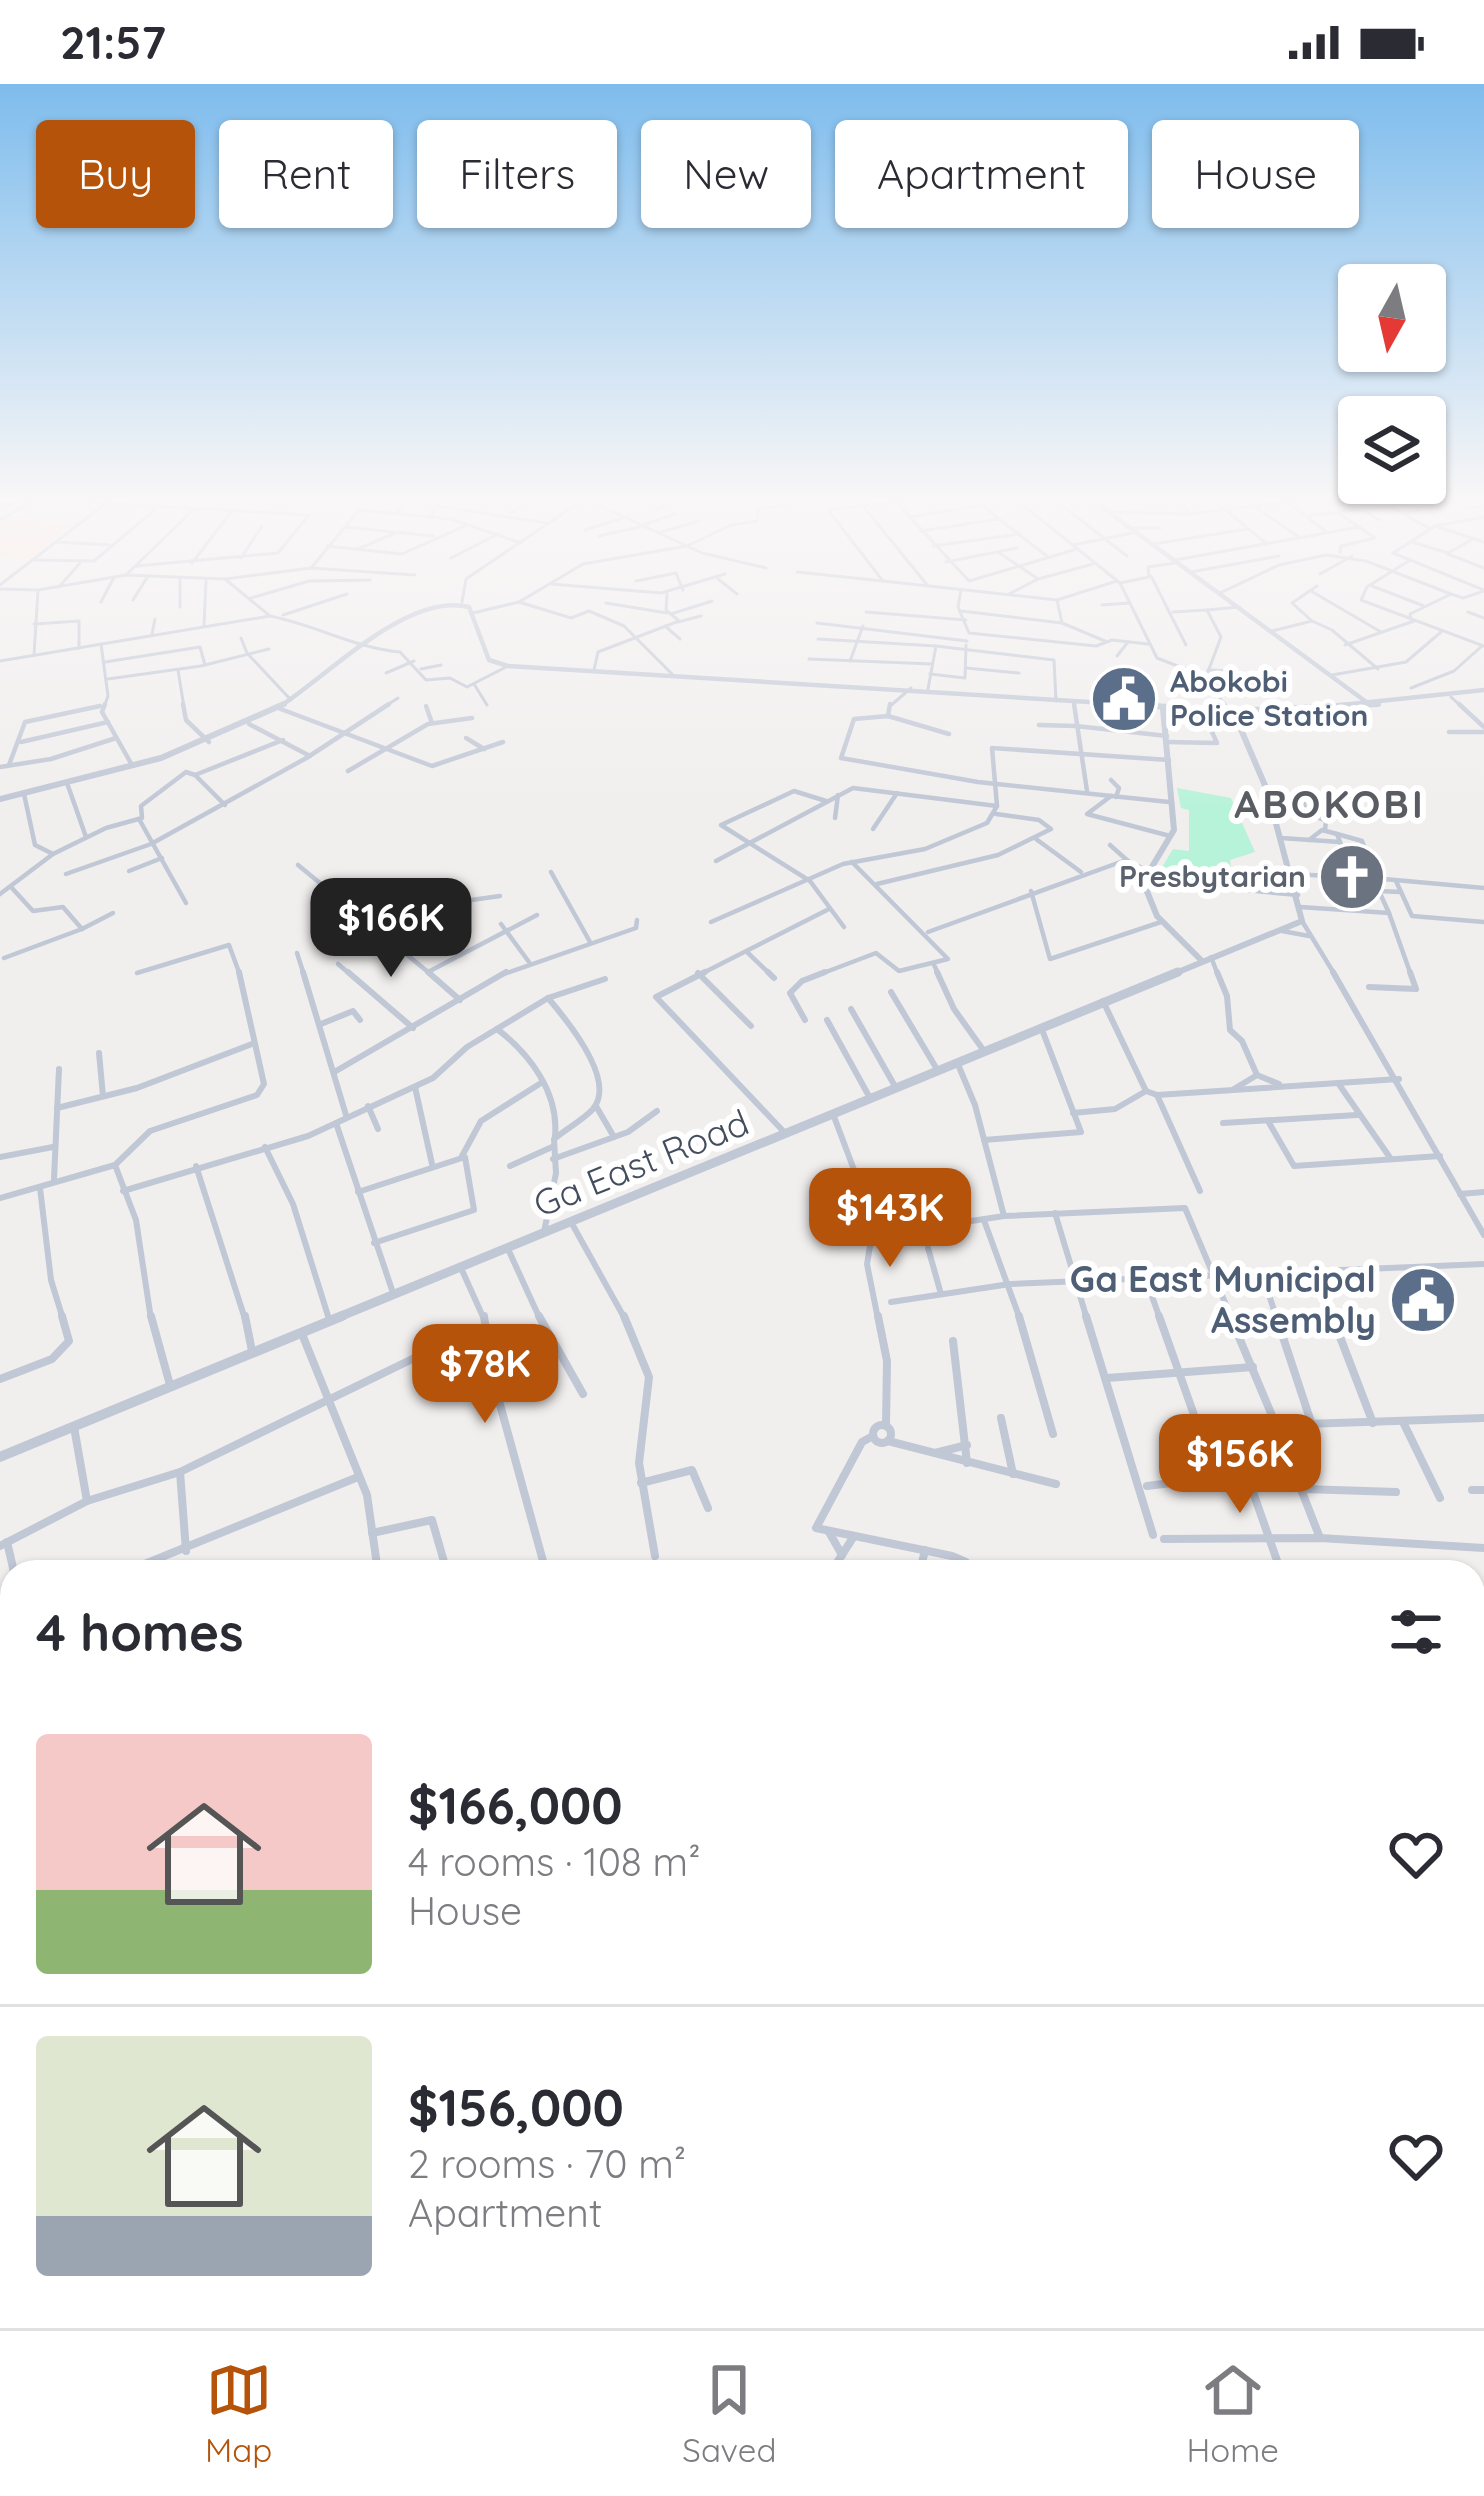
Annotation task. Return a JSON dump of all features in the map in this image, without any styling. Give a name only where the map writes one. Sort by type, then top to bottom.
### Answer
[{"type":"street","points":[[34,655],[37,602]]},
{"type":"street","points":[[180,602],[180,607]]},
{"type":"street","points":[[204,626],[205,602]]},
{"type":"street","points":[[254,602],[270,616]]},
{"type":"street","points":[[280,617],[325,602]]},
{"type":"street","points":[[0,800],[209,742],[291,700],[428,606],[462,602],[473,613],[490,660],[508,666],[1230,711],[1370,705],[1484,690]]},
{"type":"street","points":[[473,613],[519,602],[575,624]]},
{"type":"street","points":[[606,602],[670,614],[710,602]]},
{"type":"street","points":[[668,602],[670,614],[679,622]]},
{"type":"street","points":[[930,674],[964,679],[969,633],[961,602]]},
{"type":"street","points":[[1057,602],[1062,623]]},
{"type":"street","points":[[1167,602],[1186,645]]},
{"type":"street","points":[[1232,602],[1370,705]]},
{"type":"street","points":[[1296,602],[1292,605],[1332,630],[1381,671]]},
{"type":"street","points":[[1335,602],[1381,632]]},
{"type":"street","points":[[1365,602],[1483,646]]},
{"type":"street","points":[[1413,602],[1424,606]]},
{"type":"street","points":[[1345,644],[1413,620],[1433,602]]},
{"type":"street","points":[[1102,605],[1129,603],[1159,659],[1206,674],[1232,670]]},
{"type":"street","points":[[1173,612],[1238,607]]},
{"type":"street","points":[[1206,674],[1223,643],[1221,627],[1207,610]]},
{"type":"street","points":[[564,616],[589,611],[635,635],[641,648],[671,674]]},
{"type":"street","points":[[961,611],[1062,623],[1105,641],[1148,644]]},
{"type":"street","points":[[866,612],[966,620]]},
{"type":"street","points":[[1468,612],[1484,618]]},
{"type":"street","points":[[0,661],[270,616],[314,625],[364,649],[400,652],[415,662],[426,680],[474,684],[508,666]]},
{"type":"street","points":[[594,670],[598,652],[635,635],[701,616]]},
{"type":"street","points":[[152,634],[155,619]]},
{"type":"street","points":[[34,624],[79,621],[79,648]]},
{"type":"street","points":[[1272,632],[1312,621]]},
{"type":"street","points":[[817,623],[902,631],[1054,660],[1056,701]]},
{"type":"street","points":[[664,625],[680,639]]},
{"type":"street","points":[[850,661],[863,626]]},
{"type":"street","points":[[901,643],[902,631]]},
{"type":"street","points":[[1332,675],[1381,671],[1422,656],[1441,632]]},
{"type":"street","points":[[969,633],[1096,646],[1105,641]]},
{"type":"street","points":[[241,638],[247,653],[291,700]]},
{"type":"street","points":[[818,639],[966,644]]},
{"type":"street","points":[[1117,656],[1128,642]]},
{"type":"street","points":[[0,765],[21,742],[28,720],[100,706],[108,696],[101,644]]},
{"type":"street","points":[[928,689],[937,646]]},
{"type":"street","points":[[1411,688],[1454,671],[1483,646]]},
{"type":"street","points":[[105,662],[200,647],[205,664]]},
{"type":"street","points":[[108,679],[178,670],[269,649]]},
{"type":"street","points":[[809,659],[932,664]]},
{"type":"street","points":[[386,673],[415,662]]},
{"type":"street","points":[[421,669],[441,664]]},
{"type":"street","points":[[966,668],[1019,673]]},
{"type":"street","points":[[178,670],[186,720],[209,742]]},
{"type":"street","points":[[1206,674],[1265,783],[1309,936],[1399,1079],[1484,1235]]},
{"type":"street","points":[[474,684],[487,705]]},
{"type":"street","points":[[888,716],[890,701],[911,688]]},
{"type":"street","points":[[1451,697],[1484,729]]},
{"type":"street","points":[[66,874],[151,844],[225,805],[398,698]]},
{"type":"street","points":[[1073,703],[1087,791]]},
{"type":"street","points":[[100,706],[131,766]]},
{"type":"street","points":[[426,706],[432,723]]},
{"type":"street","points":[[278,708],[438,766],[503,742]]},
{"type":"street","points":[[1163,709],[1173,837],[1144,881],[1161,922],[1206,958],[1227,996],[1230,1030],[1242,1041],[1257,1075],[1282,1086]]},
{"type":"street","points":[[1039,724],[1217,742],[1202,710]]},
{"type":"street","points":[[949,734],[888,716],[850,720],[841,758],[997,784],[1169,802]]},
{"type":"street","points":[[348,771],[432,723],[472,718]]},
{"type":"street","points":[[21,742],[108,722]]},
{"type":"street","points":[[249,724],[310,756]]},
{"type":"street","points":[[1450,732],[1484,729]]},
{"type":"street","points":[[0,765],[51,759],[116,738]]},
{"type":"street","points":[[466,738],[484,749]]},
{"type":"street","points":[[195,776],[283,740]]},
{"type":"street","points":[[711,922],[852,862],[925,849],[968,834],[996,814],[992,748],[1169,760]]},
{"type":"street","points":[[9,765],[11,755]]},
{"type":"street","points":[[186,903],[139,819],[148,797],[186,772],[225,805]]},
{"type":"street","points":[[1112,780],[1118,788],[1114,796],[1087,814],[1173,837]]},
{"type":"street","points":[[67,784],[86,837]]},
{"type":"street","points":[[716,861],[748,840],[858,788],[997,806]]},
{"type":"street","points":[[826,801],[794,791],[721,823],[810,881],[844,927]]},
{"type":"street","points":[[23,794],[35,845],[53,854]]},
{"type":"street","points":[[873,830],[897,794]]},
{"type":"street","points":[[835,818],[838,795]]},
{"type":"street","points":[[1302,797],[1306,812],[1326,821],[1325,830]]},
{"type":"street","points":[[873,884],[959,867],[1036,838],[1050,826],[996,814]]},
{"type":"street","points":[[0,894],[53,854],[139,819]]},
{"type":"street","points":[[1309,840],[1325,830]]},
{"type":"street","points":[[1292,874],[1329,876],[1349,867],[1371,865],[1362,841],[1325,830]]},
{"type":"street","points":[[1337,834],[1349,867],[1373,878],[1483,890]]},
{"type":"street","points":[[1036,838],[1081,872]]},
{"type":"street","points":[[1281,838],[1340,842]]},
{"type":"street","points":[[1110,845],[1148,871]]},
{"type":"street","points":[[129,871],[162,858]]},
{"type":"street","points":[[927,933],[1081,872],[1128,861]]},
{"type":"street","points":[[805,1020],[790,995],[802,980],[873,953],[896,970],[948,958],[852,862]]},
{"type":"street","points":[[298,865],[460,1000]]},
{"type":"street","points":[[551,872],[591,944]]},
{"type":"street","points":[[1370,987],[1416,989],[1373,878]]},
{"type":"street","points":[[1396,880],[1414,917],[1484,922]]},
{"type":"street","points":[[1144,881],[1298,895]]},
{"type":"street","points":[[10,887],[33,911],[63,908],[82,929]]},
{"type":"street","points":[[1031,891],[1050,959],[1161,922]]},
{"type":"street","points":[[1378,891],[1401,892]]},
{"type":"street","points":[[375,932],[450,903],[500,896]]},
{"type":"street","points":[[1300,907],[1389,913]]},
{"type":"street","points":[[785,1133],[657,1000],[698,973],[748,953],[829,909]]},
{"type":"street","points":[[4,958],[113,913]]},
{"type":"street","points":[[428,972],[503,927],[537,915]]},
{"type":"street","points":[[336,1071],[529,962],[636,928],[637,920]]},
{"type":"street","name":"Ga East Road","points":[[0,1457],[1302,920]]},
{"type":"street","points":[[503,927],[529,962]]},
{"type":"street","points":[[1279,931],[1309,936]]},
{"type":"street","points":[[0,1198],[115,1165],[150,1131],[262,1091],[265,1084],[252,1044],[250,1006],[229,945],[137,973]]},
{"type":"street","points":[[297,953],[346,1114]]},
{"type":"street","points":[[748,953],[774,978]]},
{"type":"street","points":[[933,963],[984,1052]]},
{"type":"street","points":[[338,964],[413,1028]]},
{"type":"street","points":[[698,973],[751,1026]]},
{"type":"street","points":[[123,1191],[336,1123],[346,1114],[449,1067],[459,1054],[548,998],[605,980]]},
{"type":"street","points":[[891,992],[938,1071]]},
{"type":"street","points":[[548,998],[585,1042],[599,1093],[596,1106],[555,1136]]},
{"type":"street","points":[[1103,1001],[1146,1091],[1156,1095],[1399,1079]]},
{"type":"street","points":[[851,1009],[896,1088]]},
{"type":"street","points":[[321,1024],[353,1011],[360,1020]]},
{"type":"street","points":[[827,1020],[870,1098]]},
{"type":"street","points":[[984,1140],[1079,1134],[1041,1027]]},
{"type":"street","points":[[497,1029],[555,1108],[556,1173],[544,1232]]},
{"type":"street","points":[[57,1108],[252,1044]]},
{"type":"street","points":[[99,1053],[103,1096]]},
{"type":"street","points":[[957,1062],[1004,1216]]},
{"type":"street","points":[[54,1179],[59,1070]]},
{"type":"street","points":[[1232,1090],[1257,1075]]},
{"type":"street","points":[[374,1243],[477,1208],[471,1172],[462,1156],[466,1135],[508,1100],[541,1083]]},
{"type":"street","points":[[1338,1083],[1357,1114]]},
{"type":"street","points":[[414,1086],[424,1112],[421,1132],[432,1164]]},
{"type":"street","points":[[1073,1114],[1115,1109],[1146,1091]]},
{"type":"street","points":[[1156,1095],[1200,1191]]},
{"type":"street","points":[[368,1106],[378,1129]]},
{"type":"street","points":[[596,1106],[614,1137]]},
{"type":"street","points":[[553,1160],[614,1137],[657,1111]]},
{"type":"street","points":[[833,1114],[865,1199],[871,1245],[867,1264],[887,1361],[886,1426],[892,1434],[888,1442]]},
{"type":"street","points":[[1223,1123],[1357,1114],[1366,1116],[1391,1159]]},
{"type":"street","points":[[1268,1121],[1291,1165],[1440,1156]]},
{"type":"street","points":[[336,1123],[394,1296]]},
{"type":"street","points":[[0,1156],[53,1147]]},
{"type":"street","points":[[266,1147],[293,1204],[330,1322]]},
{"type":"street","points":[[510,1166],[552,1147]]},
{"type":"street","points":[[358,1192],[462,1156]]},
{"type":"street","points":[[115,1165],[136,1220],[149,1310],[170,1384]]},
{"type":"street","points":[[196,1166],[238,1286],[252,1354]]},
{"type":"street","points":[[0,1379],[52,1359],[69,1341],[51,1280],[40,1188]]},
{"type":"street","points":[[1460,1194],[1484,1192]]},
{"type":"street","points":[[932,1227],[1004,1216],[1183,1207],[1218,1279],[1320,1538]]},
{"type":"street","points":[[1055,1213],[1153,1535]]},
{"type":"street","points":[[571,1222],[612,1288],[649,1377],[641,1483],[655,1556]]},
{"type":"street","points":[[985,1222],[1010,1284],[1053,1433]]},
{"type":"street","points":[[507,1247],[542,1324],[583,1394]]},
{"type":"street","points":[[928,1248],[941,1294]]},
{"type":"street","points":[[891,1302],[1010,1284],[1145,1276],[1218,1279],[1484,1264]]},
{"type":"street","points":[[461,1268],[484,1316],[493,1379],[543,1560]]},
{"type":"street","points":[[1315,1271],[1372,1424]]},
{"type":"street","points":[[1262,1274],[1312,1425]]},
{"type":"street","points":[[1145,1276],[1216,1477]]},
{"type":"street","points":[[302,1334],[358,1477],[376,1560]]},
{"type":"street","points":[[3,1544],[87,1501],[180,1472],[435,1348],[487,1338]]},
{"type":"street","points":[[953,1341],[967,1463]]},
{"type":"street","points":[[1106,1378],[1252,1367]]},
{"type":"street","points":[[1001,1418],[1013,1474]]},
{"type":"street","points":[[1276,1425],[1484,1418]]},
{"type":"street","points":[[1403,1422],[1439,1498]]},
{"type":"street","points":[[74,1426],[87,1501]]},
{"type":"street","points":[[886,1426],[876,1427],[873,1436],[862,1442],[817,1520],[817,1528],[959,1560]]},
{"type":"street","points":[[873,1436],[930,1455],[1057,1484]]},
{"type":"street","points":[[930,1455],[967,1445]]},
{"type":"street","points":[[1147,1486],[1293,1468]]},
{"type":"street","points":[[641,1483],[692,1470],[708,1508]]},
{"type":"street","points":[[180,1472],[186,1551]]},
{"type":"street","points":[[1247,1475],[1278,1560]]},
{"type":"street","points":[[160,1560],[358,1477]]},
{"type":"street","points":[[1303,1489],[1396,1492]]},
{"type":"street","points":[[1472,1490],[1484,1490]]},
{"type":"street","points":[[373,1533],[431,1520],[443,1560]]},
{"type":"street","points":[[828,1531],[842,1555]]},
{"type":"street","points":[[839,1560],[854,1536]]},
{"type":"street","points":[[1164,1539],[1320,1538],[1484,1548]]},
{"type":"street","points":[[923,1560],[926,1550]]},
{"type":"green space","points":[[1177,788],[1231,798],[1255,852],[1230,860],[1233,886],[1156,877],[1173,849],[1189,851],[1189,810],[1181,808]]},
{"type":"place","name":"Abokobi Police Station","points":[[1124,699]]},
{"type":"place","name":"Presbytarian","points":[[1352,877]]},
{"type":"place","name":"Ga East Municipal Assembly","points":[[1423,1300]]},
{"type":"district","name":"ABOKOBI","points":[[1330,804]]}]
